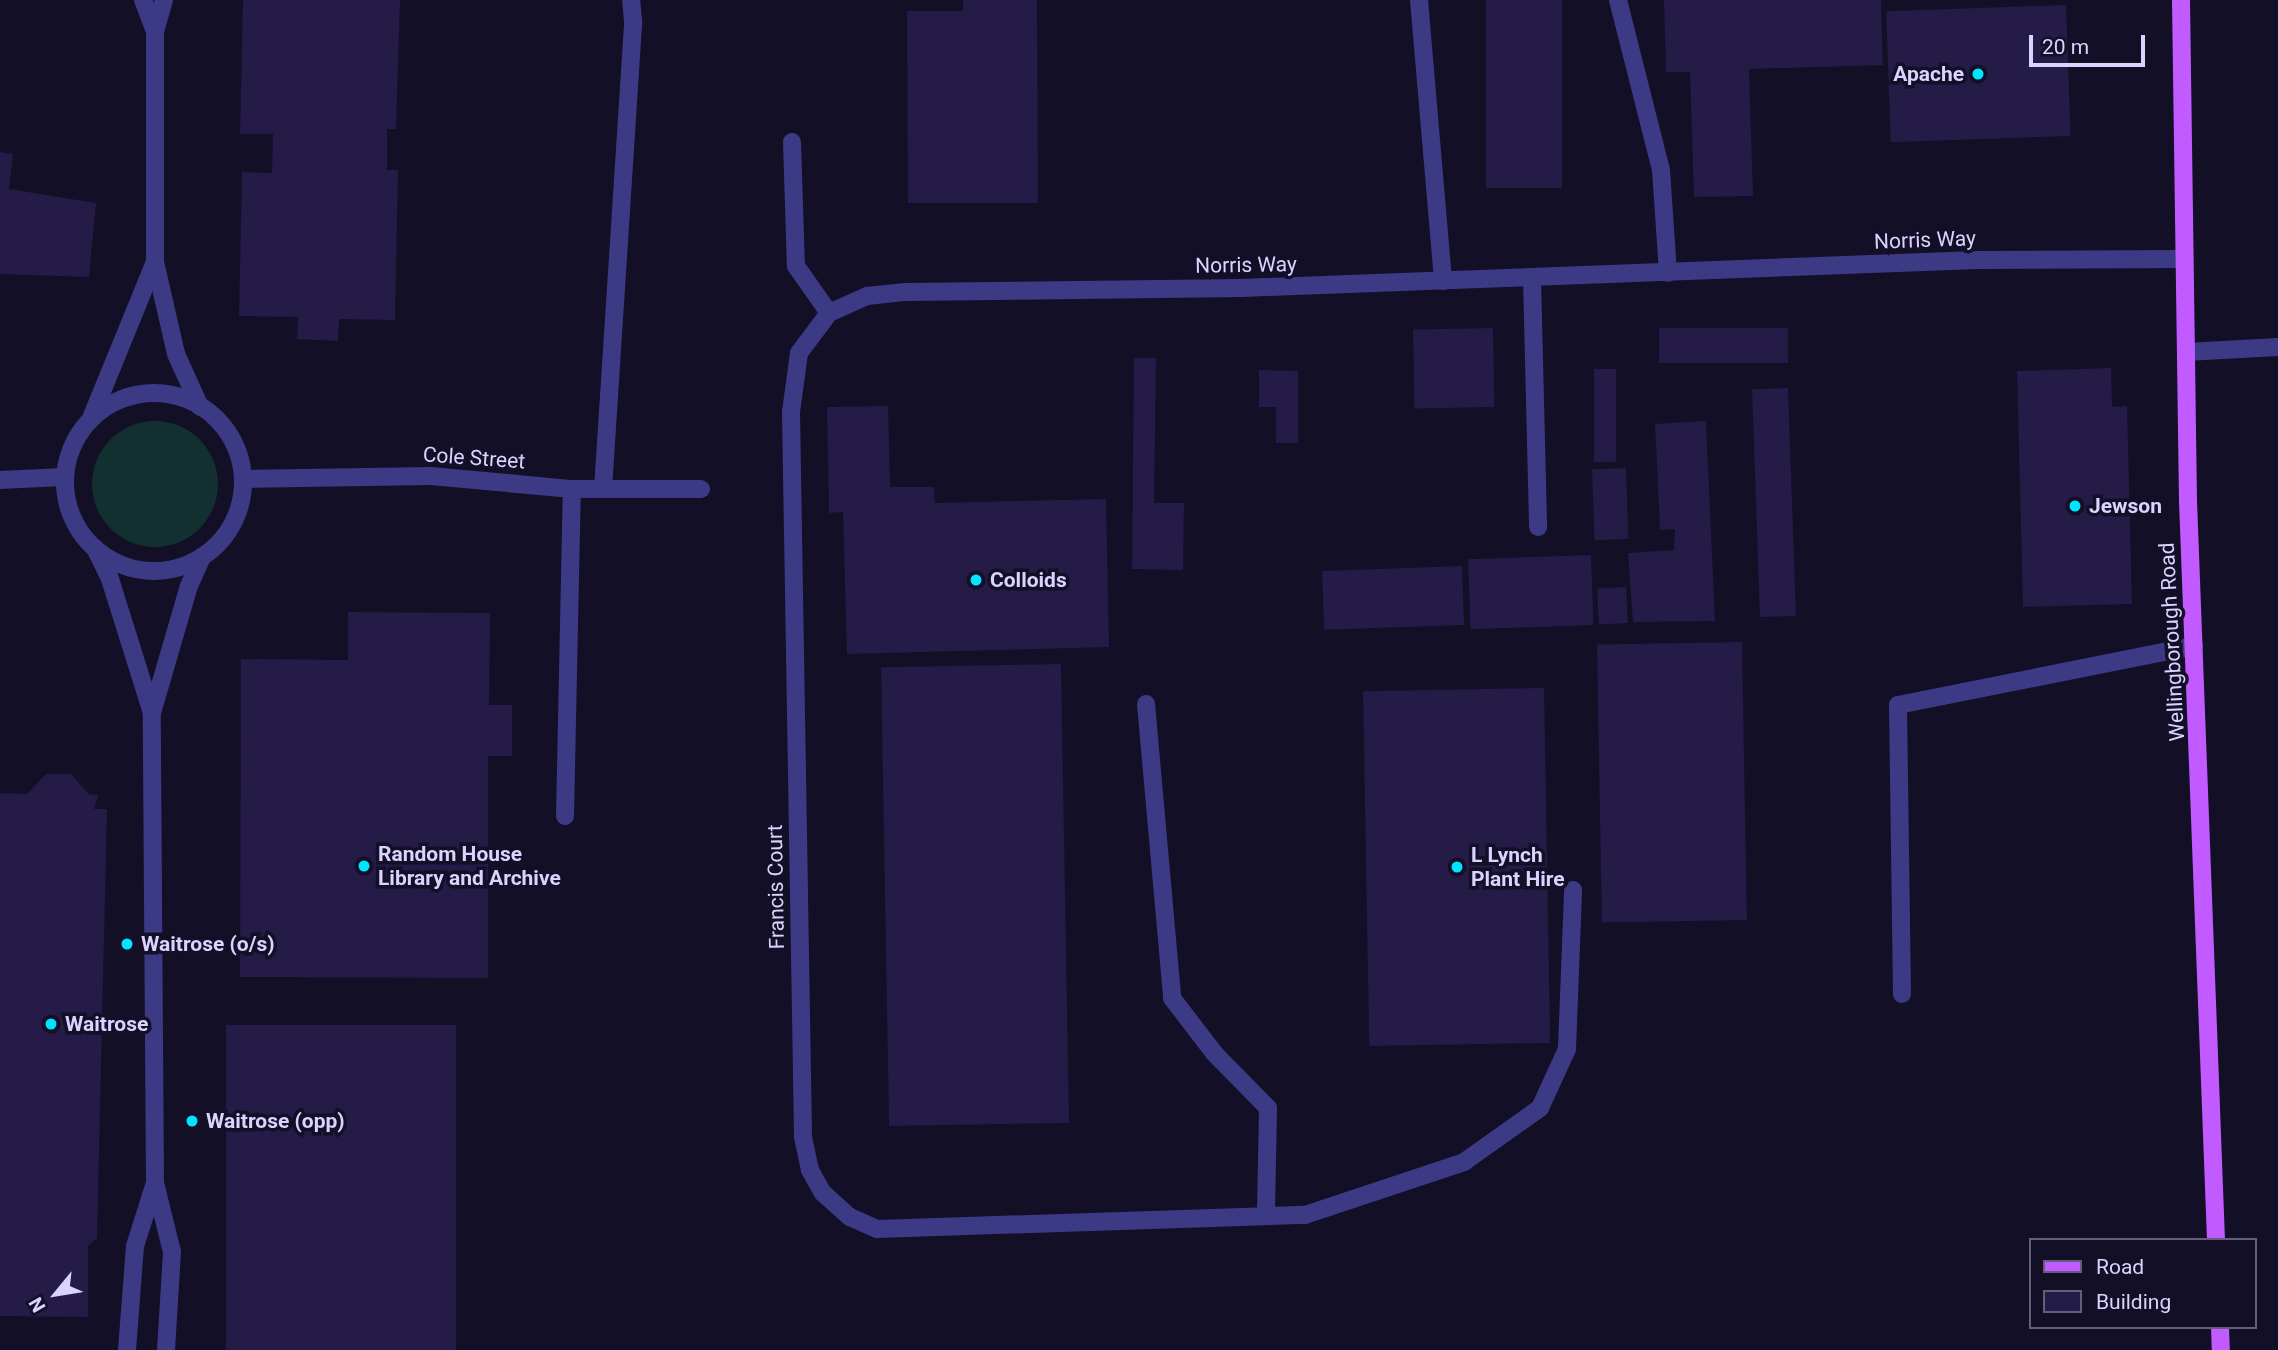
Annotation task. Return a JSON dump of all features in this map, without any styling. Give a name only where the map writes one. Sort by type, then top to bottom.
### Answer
[{"type":"main road","name":"Wellingborough Road","points":[[2181,0],[2184,259],[2194,646],[2216,1238]]},
{"type":"main road","points":[[2220,1329],[2221,1350]]},
{"type":"street","points":[[143,0],[155,32]]},
{"type":"street","points":[[164,0],[155,32],[155,261],[176,354],[200,407]]},
{"type":"street","points":[[603,489],[634,21],[631,0]]},
{"type":"street","points":[[1419,0],[1443,281]]},
{"type":"street","points":[[1618,0],[1661,170],[1668,274]]},
{"type":"street","points":[[792,142],[796,266],[829,313]]},
{"type":"street","name":"Norris Way","points":[[829,313],[867,296],[906,292],[1443,281],[1977,260],[2184,259]]},
{"type":"street","points":[[91,419],[155,261]]},
{"type":"street","points":[[1532,278],[1538,527]]},
{"type":"street","name":"Francis Court","points":[[829,313],[799,353],[791,412],[803,1138],[810,1170],[823,1193],[849,1217],[877,1229],[1305,1215],[1464,1162],[1540,1108],[1567,1049],[1573,890]]},
{"type":"street","points":[[2186,352],[2278,348]]},
{"type":"street","points":[[152,713],[110,579],[95,547],[72,518],[63,477],[72,446],[91,419],[103,408],[136,394],[164,393],[200,407],[223,425],[241,459],[243,479],[231,528],[202,556],[189,586],[152,713],[155,1183],[172,1252],[166,1350]]},
{"type":"street","name":"Cole Street","points":[[243,479],[431,476],[572,489],[701,489]]},
{"type":"street","points":[[0,480],[63,477]]},
{"type":"street","points":[[565,816],[572,489]]},
{"type":"street","points":[[95,547],[117,564],[146,574],[202,556]]},
{"type":"street","points":[[1902,994],[1898,705],[2194,646]]},
{"type":"street","points":[[1146,704],[1172,998],[1214,1053],[1268,1108],[1266,1216]]},
{"type":"street","points":[[127,1350],[135,1246],[155,1183]]},
{"type":"green space","points":[[155,421],[179,426],[200,439],[213,460],[218,484],[213,508],[200,529],[179,542],[155,547],[131,542],[110,529],[97,508],[92,484],[97,460],[110,439],[131,426]]},
{"type":"building","points":[[243,0],[400,0],[396,129],[387,129],[387,170],[398,170],[395,320],[339,319],[338,341],[297,339],[298,317],[239,316],[242,172],[272,173],[273,134],[240,134]]},
{"type":"building","points":[[963,0],[1037,0],[1038,203],[908,203],[907,11],[963,11]]},
{"type":"building","points":[[1486,0],[1562,0],[1562,188],[1486,188]]},
{"type":"building","points":[[1664,0],[1881,0],[1883,65],[1749,69],[1753,196],[1694,197],[1690,72],[1666,72]]},
{"type":"building","name":"Apache","points":[[2066,5],[2071,136],[1891,142],[1886,11]]},
{"type":"building","points":[[0,152],[13,154],[9,189],[96,203],[89,277],[0,274]]},
{"type":"building","points":[[1493,328],[1494,407],[1414,408],[1413,329]]},
{"type":"building","points":[[1659,328],[1788,328],[1788,363],[1659,363]]},
{"type":"building","points":[[1134,358],[1156,358],[1154,503],[1184,503],[1183,570],[1132,569]]},
{"type":"building","name":"Jewson","points":[[2111,368],[2112,407],[2127,406],[2132,604],[2023,607],[2017,371]]},
{"type":"building","points":[[1594,369],[1616,369],[1616,462],[1594,462]]},
{"type":"building","points":[[1259,370],[1298,371],[1298,443],[1276,443],[1276,407],[1259,407]]},
{"type":"building","points":[[1788,388],[1796,616],[1760,617],[1752,389]]},
{"type":"building","name":"Colloids","points":[[888,406],[890,487],[934,487],[935,503],[1106,499],[1109,647],[847,654],[843,512],[829,513],[827,407]]},
{"type":"building","points":[[1706,421],[1715,621],[1633,622],[1628,553],[1674,550],[1675,529],[1660,530],[1655,424]]},
{"type":"building","points":[[1626,468],[1628,539],[1594,540],[1592,469]]},
{"type":"building","points":[[1591,555],[1593,625],[1471,629],[1468,559]]},
{"type":"building","points":[[1462,566],[1464,625],[1324,630],[1322,571]]},
{"type":"building","points":[[1626,587],[1628,623],[1599,624],[1597,589]]},
{"type":"building","name":"Random House Library and Archive","points":[[348,612],[490,613],[489,705],[512,705],[512,756],[488,756],[488,978],[240,977],[241,659],[348,660]]},
{"type":"building","points":[[1742,642],[1747,920],[1602,922],[1597,645]]},
{"type":"building","points":[[1061,664],[1069,1123],[889,1126],[881,667]]},
{"type":"building","name":"L Lynch Plant Hire","points":[[1544,688],[1550,1043],[1369,1046],[1363,691]]},
{"type":"building","name":"Waitrose","points":[[46,774],[71,774],[89,794],[98,795],[94,809],[107,809],[97,1238],[88,1246],[88,1317],[0,1316],[0,793],[27,794]]},
{"type":"building","points":[[226,1025],[456,1025],[456,1350],[226,1350]]},
{"type":"place","name":"Apache","points":[[1978,74]]},
{"type":"place","name":"Jewson","points":[[2075,506]]},
{"type":"place","name":"Colloids","points":[[976,580]]},
{"type":"place","name":"Random House Library and Archive","points":[[364,866]]},
{"type":"place","name":"L Lynch Plant Hire","points":[[1457,867]]},
{"type":"place","name":"Waitrose (o/s)","points":[[127,944]]},
{"type":"place","name":"Waitrose","points":[[51,1024]]},
{"type":"place","name":"Waitrose (opp)","points":[[192,1121]]}]
